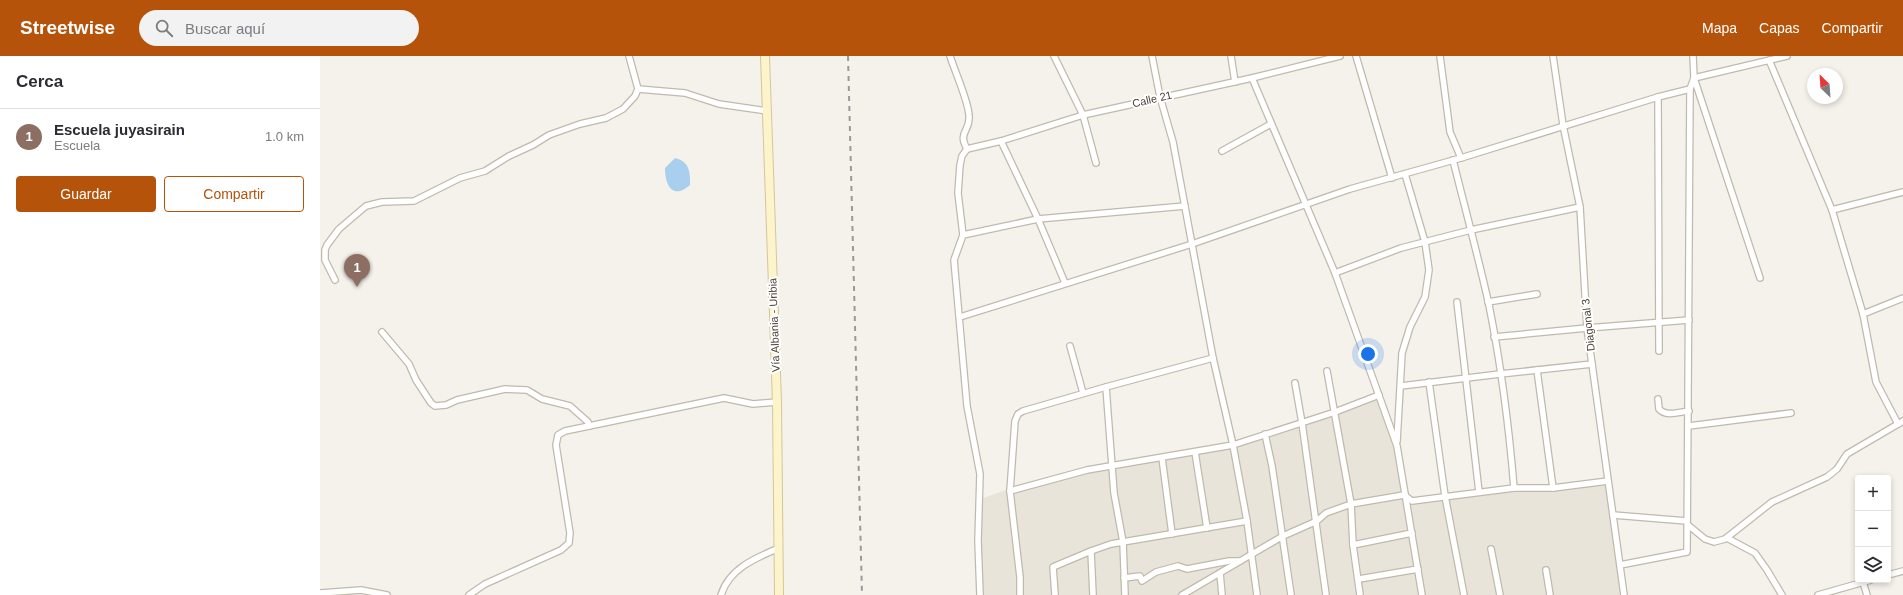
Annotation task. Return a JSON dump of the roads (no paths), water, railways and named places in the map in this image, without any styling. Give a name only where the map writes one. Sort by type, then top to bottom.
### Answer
[{"type":"main road","name":"Vía Albania - Uribia","points":[[765,56],[777,402],[779,595]]},
{"type":"street","points":[[334,280],[325,260],[325,250],[327,245],[339,229],[366,206],[382,202],[414,201],[424,198],[460,178],[485,171],[509,156],[554,133],[580,124],[606,118],[623,109],[635,96],[638,89],[629,56]]},
{"type":"street","points":[[950,56],[969,113],[969,121],[962,135],[962,140],[967,149],[962,156],[960,165],[958,193],[963,235],[954,260],[967,406],[980,474],[978,541],[980,595]]},
{"type":"street","points":[[1054,56],[1082,115],[1096,162]]},
{"type":"street","points":[[1152,56],[1160,97],[1173,142],[1212,358],[1233,445],[1257,595]]},
{"type":"street","points":[[1231,56],[1235,82]]},
{"type":"street","name":"Calle 21","points":[[967,149],[1001,141],[1082,115],[1235,82],[1340,56]]},
{"type":"street","points":[[1356,56],[1392,178]]},
{"type":"street","points":[[1440,56],[1450,132],[1461,158]]},
{"type":"street","name":"Diagonal 3","points":[[1553,56],[1563,125],[1580,207],[1587,328],[1624,595]]},
{"type":"street","points":[[1693,56],[1694,78],[1760,278]]},
{"type":"street","points":[[1694,78],[1787,56]]},
{"type":"street","points":[[1613,515],[1688,523],[1706,539],[1714,542],[1727,538],[1772,502],[1827,477],[1837,469],[1847,454],[1901,422],[1876,382],[1863,314],[1832,210],[1769,60]]},
{"type":"street","points":[[1252,78],[1335,273],[1380,395],[1397,446],[1404,495],[1422,595]]},
{"type":"street","points":[[1620,565],[1687,552],[1690,89],[1694,78]]},
{"type":"street","points":[[638,89],[685,93],[719,104],[767,111]]},
{"type":"street","points":[[960,317],[1192,244],[1306,204],[1461,158],[1563,125],[1690,89]]},
{"type":"street","points":[[1658,97],[1659,351]]},
{"type":"street","points":[[1222,152],[1271,124]]},
{"type":"street","points":[[1001,141],[1038,219],[1065,283]]},
{"type":"street","points":[[1453,160],[1488,302],[1500,374],[1511,453],[1514,488]]},
{"type":"street","points":[[1397,446],[1402,353],[1410,327],[1426,297],[1429,270],[1425,242],[1405,174]]},
{"type":"street","points":[[1832,210],[1903,192]]},
{"type":"street","points":[[963,235],[1038,219],[1185,206]]},
{"type":"street","points":[[1335,273],[1401,248],[1471,230],[1580,207]]},
{"type":"street","points":[[1488,302],[1537,294]]},
{"type":"street","points":[[1863,314],[1903,298]]},
{"type":"street","points":[[1457,302],[1478,492]]},
{"type":"street","points":[[1494,337],[1689,320]]},
{"type":"street","points":[[382,332],[409,364],[427,397],[435,406],[446,405],[457,400],[505,389],[527,390],[542,399],[570,406],[588,422],[589,426]]},
{"type":"street","points":[[1070,346],[1083,393]]},
{"type":"street","points":[[1020,595],[1020,577],[1010,491],[1015,421],[1018,414],[1083,393],[1212,358]]},
{"type":"street","points":[[1401,386],[1592,364]]},
{"type":"street","points":[[1537,370],[1553,488]]},
{"type":"street","points":[[1327,371],[1351,504],[1353,545],[1359,579],[1360,595]]},
{"type":"street","points":[[1429,382],[1445,496],[1464,595]]},
{"type":"street","points":[[1295,384],[1317,521],[1326,595]]},
{"type":"street","points":[[1106,387],[1114,493],[1124,542],[1124,595]]},
{"type":"street","points":[[1010,491],[1087,470],[1112,467],[1233,445],[1335,412],[1380,395]]},
{"type":"street","points":[[469,595],[486,584],[562,550],[569,544],[570,534],[556,444],[558,435],[565,431],[724,398],[753,404],[777,402]]},
{"type":"street","points":[[1658,399],[1659,409],[1667,414],[1689,411]]},
{"type":"street","points":[[1689,426],[1791,413]]},
{"type":"street","points":[[1265,434],[1272,466],[1291,595]]},
{"type":"street","points":[[1194,452],[1207,528]]},
{"type":"street","points":[[1162,458],[1172,534]]},
{"type":"street","points":[[1182,595],[1189,593],[1282,536],[1317,521],[1326,513],[1351,504],[1404,495],[1412,501],[1514,488],[1553,488],[1608,481]]},
{"type":"street","points":[[1055,595],[1053,567],[1091,551],[1124,542],[1246,521]]},
{"type":"street","points":[[1353,545],[1412,533]]},
{"type":"street","points":[[1727,538],[1755,552],[1782,595]]},
{"type":"street","points":[[721,595],[732,573],[749,562],[779,548]]},
{"type":"street","points":[[1491,549],[1500,595]]},
{"type":"street","points":[[1091,551],[1092,595]]},
{"type":"street","points":[[1124,578],[1140,576],[1142,581],[1156,572],[1178,566],[1187,569],[1229,561],[1240,561]]},
{"type":"street","points":[[1359,579],[1418,569]]},
{"type":"street","points":[[1546,570],[1550,595]]},
{"type":"street","points":[[1891,574],[1903,571]]},
{"type":"street","points":[[1220,573],[1222,595]]},
{"type":"street","points":[[1818,595],[1860,583]]},
{"type":"street","points":[[1863,583],[1867,595]]},
{"type":"street","points":[[320,593],[361,590],[387,595]]},
{"type":"water","points":[[675,158],[684,162],[688,168],[690,176],[690,185],[679,191],[671,189],[665,175],[665,168]]},
{"type":"railway","points":[[848,56],[862,595]]},
{"type":"place","name":"Escuela juyasirain","points":[[357,287]]}]
